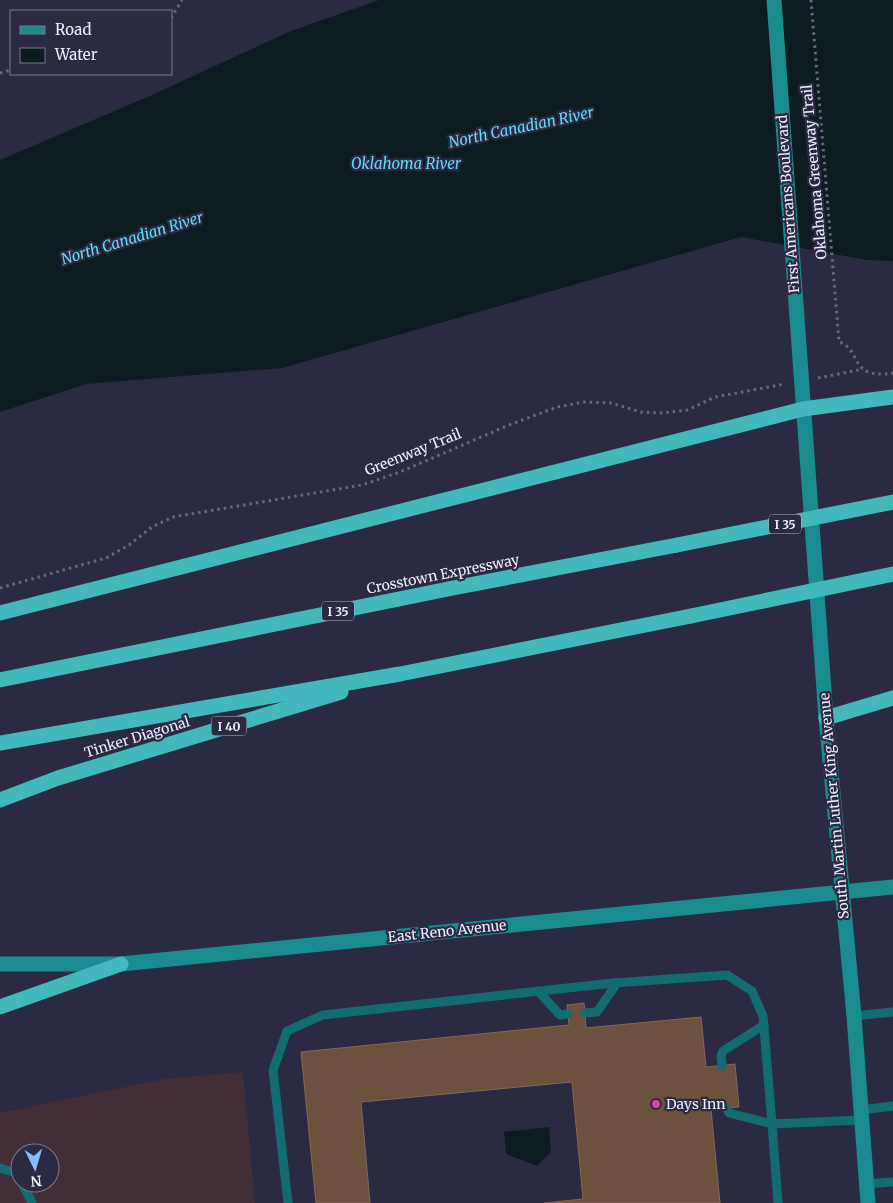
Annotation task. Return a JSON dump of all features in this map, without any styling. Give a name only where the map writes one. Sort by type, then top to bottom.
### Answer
[{"type":"highway","points":[[0,613],[803,409],[893,397]]},
{"type":"highway","name":"Crosstown Expressway","points":[[0,680],[893,502]]},
{"type":"highway","points":[[0,743],[400,674],[893,574]]},
{"type":"highway","name":"Tinker Diagonal","points":[[0,800],[67,775],[400,674]]},
{"type":"highway","points":[[826,718],[893,698]]},
{"type":"highway","points":[[0,1007],[121,964]]},
{"type":"main road","name":"First Americans Boulevard","points":[[774,0],[803,409]]},
{"type":"main road","name":"South Martin Luther King Avenue","points":[[803,409],[826,718],[854,1016],[868,1203]]},
{"type":"main road","name":"East Reno Avenue","points":[[0,964],[121,964],[893,886]]},
{"type":"lane","points":[[288,1203],[273,1070],[287,1031],[324,1015],[617,983],[727,975],[752,992],[763,1016],[778,1203]]},
{"type":"lane","points":[[585,1012],[597,1012],[617,983]]},
{"type":"lane","points":[[538,992],[560,1015],[568,1014]]},
{"type":"lane","points":[[854,1016],[893,1012]]},
{"type":"lane","points":[[722,1066],[721,1056],[723,1052],[764,1025]]},
{"type":"lane","points":[[726,1108],[728,1113],[772,1124],[861,1115],[893,1106]]},
{"type":"lane","points":[[866,1184],[893,1182]]},
{"type":"path","points":[[172,16],[182,0]]},
{"type":"path","name":"Oklahoma Greenway Trail","points":[[811,0],[838,342],[844,344],[863,369],[876,376],[893,373]]},
{"type":"path","name":"Greenway Trail","points":[[0,588],[106,558],[129,545],[152,527],[173,517],[325,493],[369,483],[557,407],[584,402],[611,403],[641,412],[662,413],[687,410],[716,397],[752,390]]},
{"type":"shaded area","points":[[243,1072],[255,1203],[0,1203],[0,1113],[164,1079]]},
{"type":"water","name":"Oklahoma River","points":[[379,0],[893,0],[893,261],[867,260],[741,237],[282,368],[86,384],[0,412],[0,160],[152,95],[291,31]]},
{"type":"water","points":[[549,1127],[551,1152],[537,1166],[506,1154],[504,1132]]},
{"type":"building","name":"Days Inn","points":[[584,1003],[586,1028],[701,1017],[706,1067],[735,1064],[739,1107],[711,1109],[720,1203],[544,1203],[583,1199],[572,1082],[361,1102],[370,1203],[316,1203],[301,1052],[569,1025],[567,1005]]},
{"type":"place","name":"Days Inn","points":[[656,1104]]},
{"type":"water label","name":"North Canadian River","points":[[521,127]]},
{"type":"water label","name":"North Canadian River","points":[[132,238]]}]
